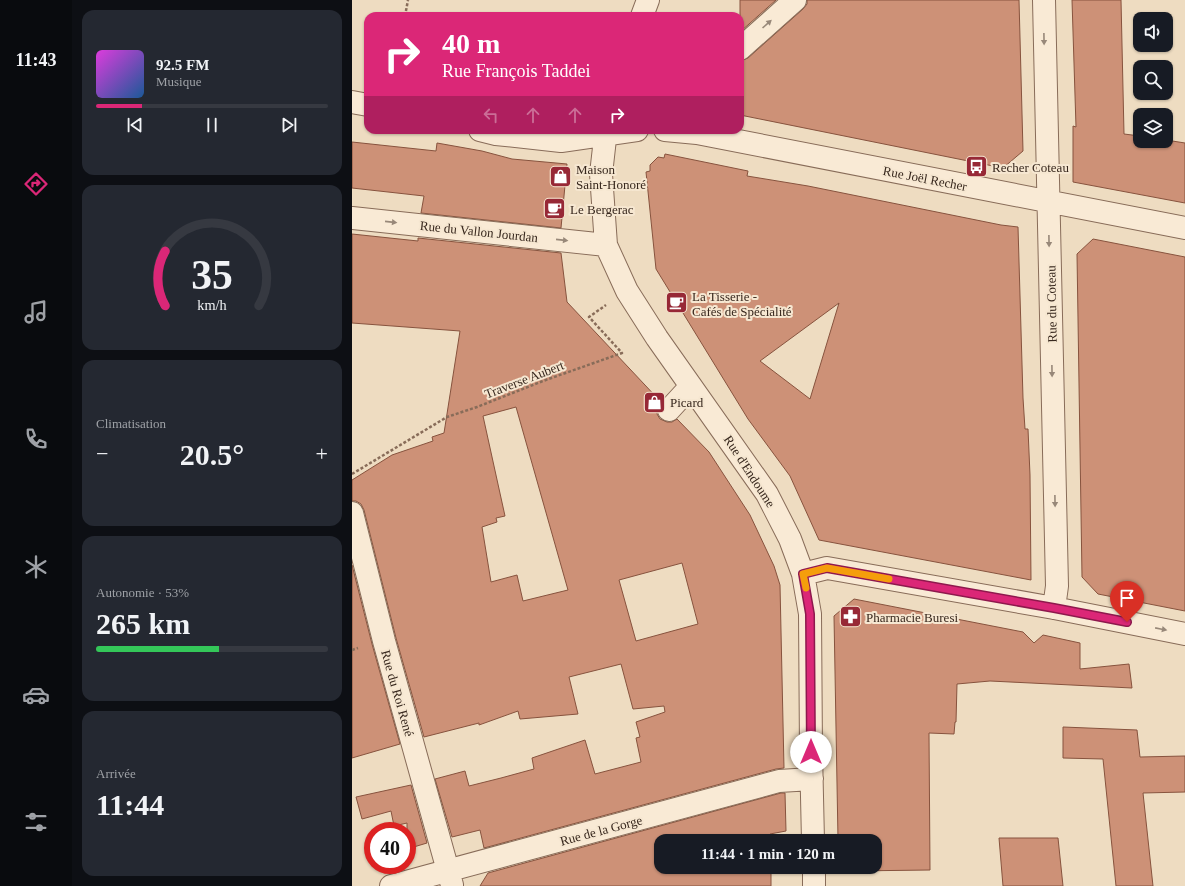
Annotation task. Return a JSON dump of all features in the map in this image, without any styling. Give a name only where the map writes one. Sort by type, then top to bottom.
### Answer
[{"type":"street","points":[[644,12],[648,0]]},
{"type":"street","points":[[744,45],[795,0]]},
{"type":"street","name":"Rue du Coteau","points":[[1044,0],[1057,586],[1054,608]]},
{"type":"street","points":[[352,102],[364,104]]},
{"type":"street","points":[[496,134],[561,141],[596,134]]},
{"type":"street","name":"Rue d'Endoume","points":[[606,134],[600,174],[606,245],[627,291],[657,338],[767,494],[790,539],[803,574],[810,614],[813,834]]},
{"type":"street","name":"Rue Joël Recher","points":[[702,134],[1185,228]]},
{"type":"street","name":"Rue du Vallon Jourdan","points":[[352,218],[606,245]]},
{"type":"street","points":[[669,410],[691,386]]},
{"type":"street","name":"Rue du Roi René","points":[[352,513],[384,641],[450,879]]},
{"type":"street","points":[[803,574],[827,568],[1054,608],[1185,634]]},
{"type":"street","name":"Rue de la Gorge","points":[[391,886],[450,879],[779,781],[812,779]]},
{"type":"street","points":[[814,874],[814,886]]},
{"type":"path","points":[[406,12],[408,0]]},
{"type":"path","name":"Traverse Aubert","points":[[352,474],[447,417],[622,353],[588,317],[627,291]]},
{"type":"building","points":[[740,0],[776,0],[744,28],[744,12],[740,12]]},
{"type":"building","points":[[807,0],[1019,0],[1023,151],[1003,168],[744,116],[744,60],[748,58],[807,4]]},
{"type":"building","points":[[1072,0],[1121,0],[1124,134],[1133,135],[1133,148],[1173,148],[1173,141],[1185,143],[1185,203],[1073,182],[1073,126],[1076,127]]},
{"type":"building","points":[[352,142],[436,151],[437,143],[482,151],[512,159],[567,164],[561,228],[421,213],[424,196],[352,188]]},
{"type":"building","points":[[665,154],[748,171],[747,176],[808,186],[1001,225],[1018,227],[1023,398],[1025,429],[1028,429],[1030,475],[1031,580],[819,540],[790,476],[748,419],[656,269],[646,172],[650,171],[650,165],[658,157],[664,158]],"holes":[[[839,303],[810,399],[760,361]]]},
{"type":"building","points":[[352,234],[418,241],[418,238],[561,253],[567,302],[660,401],[657,408],[657,414],[660,419],[667,422],[672,422],[677,419],[709,452],[750,515],[774,566],[780,585],[784,768],[484,848],[480,830],[452,837],[435,779],[465,771],[469,786],[501,778],[534,769],[532,758],[585,740],[595,774],[641,762],[636,738],[640,737],[636,722],[665,712],[664,706],[633,709],[621,664],[569,677],[578,714],[520,719],[518,711],[479,725],[479,723],[424,737],[396,638],[364,510],[361,504],[356,501],[352,501],[352,480],[392,455],[433,441],[432,437],[444,433],[460,331],[352,323]],"holes":[[[516,407],[568,590],[523,601],[517,575],[491,582],[482,527],[497,522],[496,518],[505,516],[483,416]],[[682,563],[698,624],[636,641],[619,580]]]},
{"type":"building","points":[[1093,239],[1185,257],[1185,611],[1098,594],[1082,577],[1077,254]]},
{"type":"building","points":[[352,565],[400,744],[352,758]]},
{"type":"building","points":[[854,599],[1023,632],[1034,643],[1043,635],[1080,643],[1080,669],[1129,664],[1132,688],[990,681],[957,684],[956,722],[954,734],[929,733],[930,870],[882,871],[882,834],[838,834],[834,616]]},
{"type":"building","points":[[1063,727],[1137,730],[1140,757],[1185,756],[1185,792],[1143,793],[1153,886],[1116,886],[1103,759],[1063,758]]},
{"type":"building","points":[[411,785],[427,843],[416,846],[416,822],[393,822],[391,811],[362,819],[356,797]]},
{"type":"building","points":[[785,793],[786,831],[770,834],[654,834],[654,874],[771,874],[771,886],[480,886],[488,873]]},
{"type":"building","points":[[999,838],[1058,838],[1063,886],[1003,886]]},
{"type":"slow traffic","points":[[806,588],[803,574],[827,568],[889,579]]},
{"type":"place","name":"Recher Coteau","points":[[976,167]]},
{"type":"place","name":"Maison Saint-Honoré","points":[[560,176]]},
{"type":"place","name":"Le Bergerac","points":[[555,209]]},
{"type":"place","name":"La Tisserie - Cafés de Spécialité","points":[[677,303]]},
{"type":"place","name":"Picard","points":[[655,402]]},
{"type":"place","name":"Pharmacie Buresi","points":[[851,617]]},
{"type":"route","points":[[811,752],[810,614],[803,574],[827,568],[1127,622]]}]
